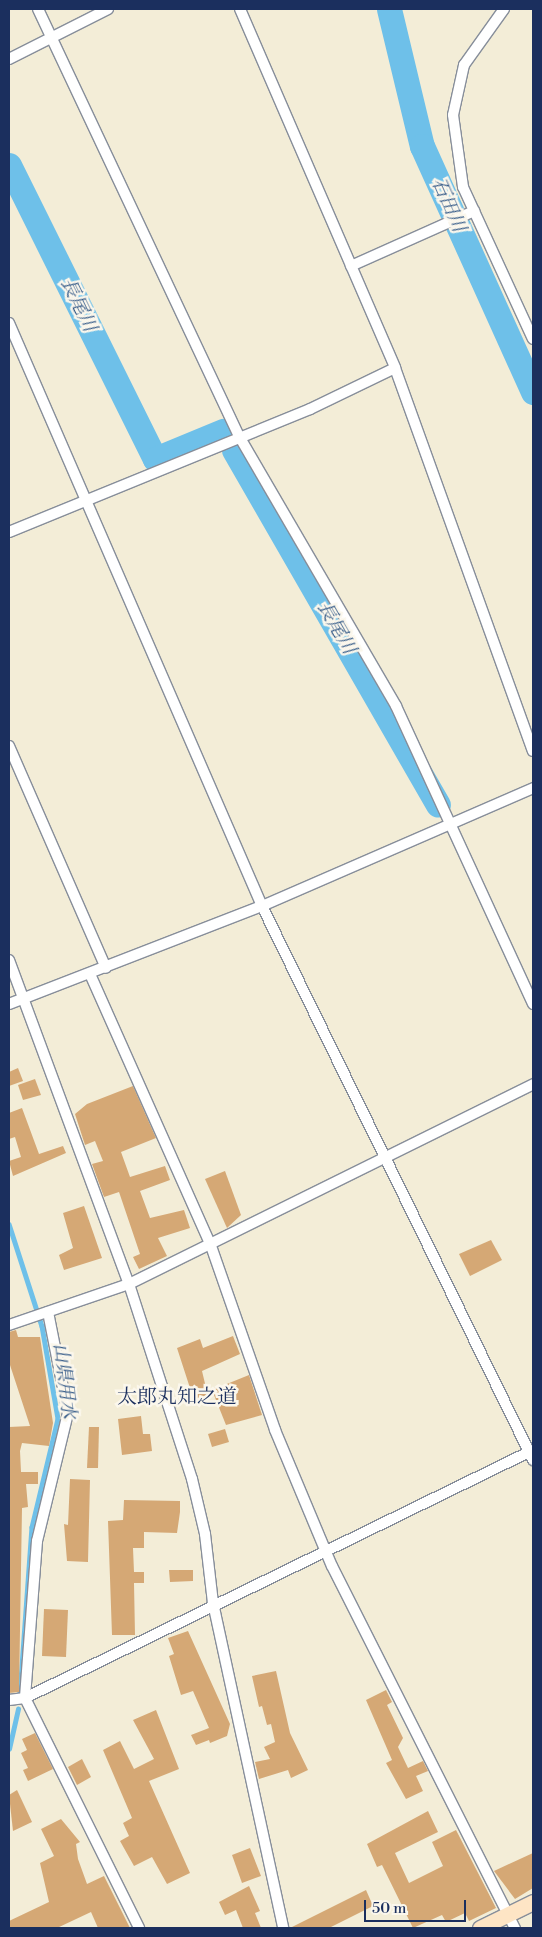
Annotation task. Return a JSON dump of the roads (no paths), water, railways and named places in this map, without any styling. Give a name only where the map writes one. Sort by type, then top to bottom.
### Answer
[{"type":"street","points":[[38,9],[239,436],[396,706],[452,820],[533,1004]]},
{"type":"street","points":[[9,59],[108,9]]},
{"type":"street","points":[[240,9],[396,368],[533,751]]},
{"type":"street","points":[[504,9],[464,65],[453,106],[463,187],[533,340]]},
{"type":"street","points":[[351,266],[438,230],[474,212]]},
{"type":"street","points":[[9,323],[262,906],[383,1159],[532,1454],[213,1603],[25,1698],[9,1700]]},
{"type":"street","points":[[9,532],[396,368]]},
{"type":"street","points":[[9,746],[106,968]]},
{"type":"street","points":[[9,1004],[262,906],[452,820],[533,788]]},
{"type":"street","points":[[9,960],[26,998],[129,1284],[192,1479],[205,1534],[213,1603],[283,1928]]},
{"type":"street","points":[[90,974],[210,1243],[275,1430],[326,1551],[511,1922]]},
{"type":"street","points":[[9,1325],[129,1284],[533,1084]]},
{"type":"street","points":[[41,1314],[68,1413],[37,1541],[25,1698],[139,1928]]},
{"type":"street","points":[[480,1928],[511,1922],[533,1902]]},
{"type":"waterway","name":"石田川","points":[[389,9],[422,146],[533,392]]},
{"type":"waterway","name":"長尾川","points":[[9,165],[155,459],[223,431]]},
{"type":"waterway","name":"長尾川","points":[[234,450],[438,805]]},
{"type":"waterway","name":"山県用水","points":[[9,1224],[42,1326],[58,1419],[32,1527],[20,1693]]},
{"type":"waterway","name":"山県用水","points":[[9,1749],[18,1709]]},
{"type":"district","name":"太郎丸知之道","points":[[177,1397]]}]
